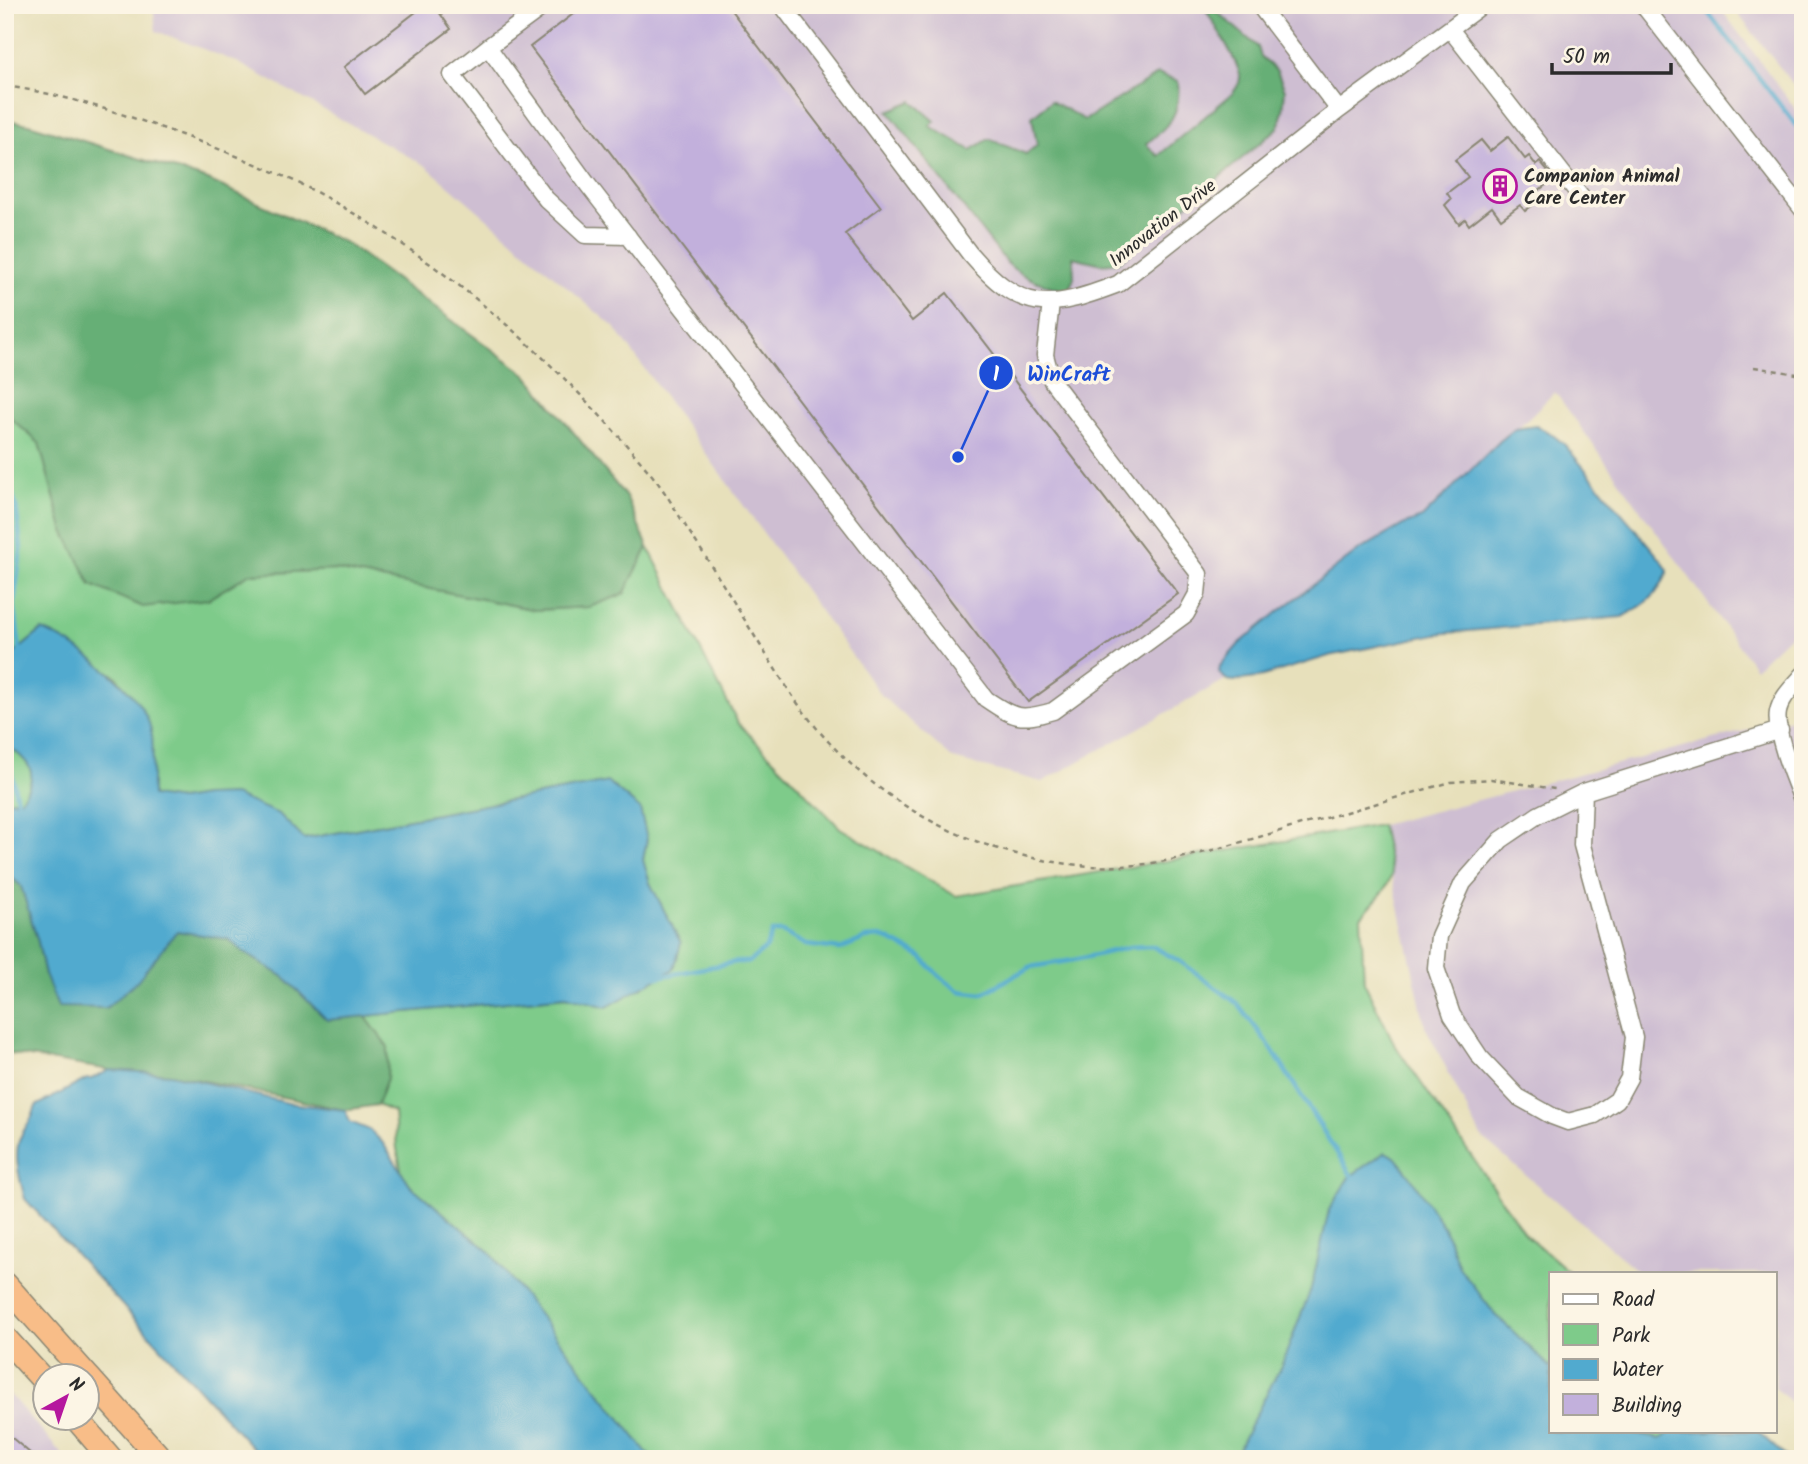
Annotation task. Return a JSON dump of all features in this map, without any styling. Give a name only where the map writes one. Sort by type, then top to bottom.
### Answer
[{"type":"highway","points":[[5,1284],[74,1362]]},
{"type":"highway","points":[[5,1338],[32,1368]]},
{"type":"highway","points":[[102,1394],[161,1459]]},
{"type":"highway","points":[[87,1432],[111,1459]]},
{"type":"street","points":[[545,5],[452,75],[546,199],[585,235],[628,236]]},
{"type":"street","name":"Innovation Drive","points":[[782,5],[961,243],[993,281],[1018,298],[1051,303],[1083,297],[1118,284],[1339,110],[1482,5]]},
{"type":"street","points":[[1259,5],[1339,110]]},
{"type":"street","points":[[1643,5],[1803,210]]},
{"type":"street","points":[[1450,29],[1581,197]]},
{"type":"street","points":[[488,47],[628,236],[986,699],[1007,713],[1029,718],[1053,711],[1185,614],[1196,594],[1199,574],[1052,380],[1045,355],[1051,303]]},
{"type":"street","points":[[1803,675],[1778,712],[1788,764],[1803,802]]},
{"type":"street","points":[[1584,792],[1582,845],[1634,1037],[1629,1078],[1617,1100],[1595,1115],[1568,1122],[1518,1097],[1480,1057],[1452,1015],[1436,968],[1439,936],[1463,883],[1501,840],[1538,815],[1584,792],[1780,730]]},
{"type":"path","points":[[5,86],[27,89],[124,114],[213,146],[314,191],[454,281],[517,332],[576,388],[654,478],[796,701],[838,752],[878,789],[967,840],[1025,857],[1093,866],[1160,864],[1451,782],[1492,779],[1584,792]]},
{"type":"path","points":[[1754,367],[1803,375]]},
{"type":"shaded area","points":[[153,5],[1718,5],[1803,119],[1803,622],[1755,668],[1555,392],[1325,617],[1243,670],[1042,782],[953,759],[880,694],[615,328],[426,166],[237,62],[156,31]]},
{"type":"shaded area","points":[[1731,5],[1803,5],[1803,97]]},
{"type":"shaded area","points":[[1803,716],[1803,1412],[1776,1389],[1776,1272],[1639,1272],[1481,1137],[1425,1026],[1381,825]]},
{"type":"shaded area","points":[[5,1389],[32,1420],[32,1432],[42,1432],[66,1459],[5,1459]]},
{"type":"green space","points":[[1206,10],[1216,11],[1258,47],[1261,57],[1277,71],[1285,90],[1278,128],[1119,262],[1102,264],[1073,257],[1074,277],[1069,292],[1028,278],[1007,263],[888,111],[912,101],[935,121],[930,126],[971,150],[989,139],[1026,154],[1037,145],[1032,117],[1051,101],[1085,120],[1158,74],[1178,81],[1179,92],[1176,110],[1168,124],[1146,144],[1158,156],[1233,93],[1239,82],[1236,63]]},
{"type":"green space","points":[[5,120],[29,124],[208,180],[346,243],[527,375],[627,498],[648,547],[624,594],[589,607],[536,610],[336,570],[249,574],[208,599],[143,607],[91,585],[63,529],[39,443],[5,413]]},
{"type":"green space","points":[[5,413],[39,443],[63,529],[208,599],[249,574],[336,570],[536,610],[589,607],[624,594],[648,547],[738,723],[840,828],[956,896],[1381,825],[1392,875],[1384,891],[1361,917],[1364,982],[1395,1045],[1525,1234],[1569,1272],[1549,1272],[1549,1432],[1758,1432],[1788,1459],[649,1459],[599,1393],[502,1292],[402,1174],[394,1112],[377,1105],[387,1078],[388,1047],[365,1016],[566,996],[607,1007],[643,986],[681,943],[650,884],[643,860],[647,839],[640,809],[608,782],[303,839],[279,814],[204,796],[181,800],[152,796],[151,730],[117,677],[42,630],[5,661]]},
{"type":"green space","points":[[5,744],[21,756],[30,768],[30,783],[20,800],[5,801]]},
{"type":"green space","points":[[5,871],[21,886],[45,975],[177,931],[228,939],[284,977],[327,1020],[365,1016],[388,1047],[387,1078],[377,1105],[345,1110],[171,1074],[110,1070],[5,1053]]},
{"type":"water","points":[[1536,426],[1564,444],[1662,561],[1668,571],[1660,588],[1644,604],[1622,617],[1436,634],[1329,656],[1256,678],[1234,681],[1227,680],[1219,673],[1220,666],[1239,644],[1278,612],[1358,551],[1403,525],[1422,518],[1515,429]]},
{"type":"water","points":[[42,630],[90,657],[107,670],[136,700],[151,730],[152,796],[180,800],[234,795],[279,814],[304,839],[608,782],[640,809],[647,839],[643,860],[650,883],[681,943],[674,969],[607,1007],[566,996],[327,1020],[284,977],[228,939],[177,931],[137,981],[106,1008],[58,1007],[45,975],[21,886],[5,871],[5,801],[20,800],[27,791],[31,775],[30,768],[21,756],[5,744],[5,661]]},
{"type":"water","points":[[110,1070],[171,1074],[288,1103],[345,1110],[350,1122],[370,1130],[382,1142],[411,1186],[489,1251],[652,1459],[263,1459],[25,1199],[18,1166],[18,1148],[19,1140],[36,1106]]},
{"type":"water","points":[[1385,1152],[1395,1157],[1409,1174],[1444,1228],[1459,1267],[1494,1313],[1549,1366],[1549,1432],[1624,1432],[1660,1439],[1672,1432],[1758,1432],[1788,1459],[1233,1459],[1282,1364],[1311,1289],[1329,1210],[1349,1177]]},
{"type":"building","points":[[425,5],[434,5],[451,29],[365,94],[344,67]]},
{"type":"building","points":[[585,5],[727,5],[881,207],[845,234],[912,321],[947,293],[1178,594],[1028,702],[530,47]]},
{"type":"building","name":"Companion Animal Care Center","points":[[1508,137],[1525,159],[1529,156],[1536,165],[1540,162],[1554,179],[1535,193],[1540,199],[1525,211],[1520,205],[1501,219],[1492,207],[1469,225],[1465,219],[1459,224],[1445,205],[1451,199],[1447,193],[1468,177],[1455,160],[1481,140],[1490,151]]},
{"type":"building","points":[[5,1432],[37,1459],[5,1459]]},
{"type":"waterway","points":[[1702,5],[1803,134]]},
{"type":"waterway","points":[[5,472],[16,506],[21,550],[14,603],[20,650]]},
{"type":"waterway","points":[[5,758],[9,761],[17,800]]},
{"type":"waterway","points":[[658,977],[736,962],[749,962],[766,948],[772,932],[782,932],[806,945],[840,949],[866,938],[884,937],[920,956],[939,976],[959,991],[982,994],[1030,967],[1130,947],[1152,946],[1181,962],[1238,1004],[1271,1048],[1351,1175]]},
{"type":"place","name":"Companion Animal Care Center","points":[[1500,186]]},
{"type":"place","name":"WinCraft","points":[[958,457]]}]
